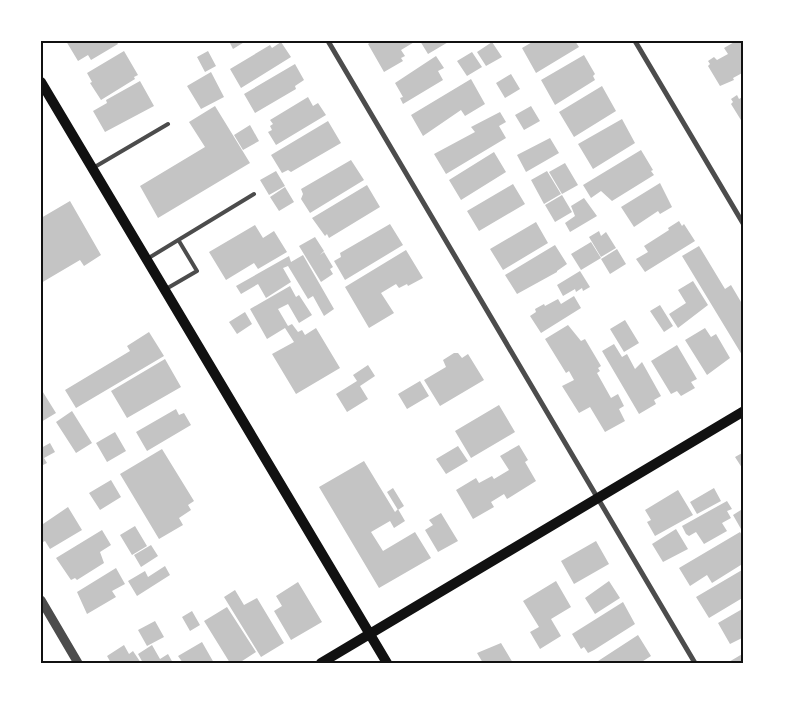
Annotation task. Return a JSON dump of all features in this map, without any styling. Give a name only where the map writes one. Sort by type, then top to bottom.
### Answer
[{"type":"main road","points":[[41,82],[387,663]]},
{"type":"main road","points":[[321,663],[744,411]]},
{"type":"street","points":[[328,41],[695,663]]},
{"type":"street","points":[[635,41],[744,225]]},
{"type":"street","points":[[41,600],[78,663]]},
{"type":"lane","points":[[93,168],[168,124]]},
{"type":"lane","points":[[147,259],[254,194]]},
{"type":"lane","points":[[165,289],[197,271],[179,241]]},
{"type":"building","points":[[66,41],[116,41],[118,44],[91,60],[88,55],[78,61]]},
{"type":"building","points":[[229,41],[246,41],[233,49]]},
{"type":"building","points":[[372,41],[416,41],[401,50],[405,56],[401,58],[403,61],[384,72],[368,44]]},
{"type":"building","points":[[420,41],[450,41],[428,54]]},
{"type":"building","points":[[534,41],[575,41],[579,47],[536,73],[522,48]]},
{"type":"building","points":[[736,41],[744,41],[744,72],[733,78],[734,80],[720,86],[708,66],[710,64],[708,61],[714,57],[717,60],[728,54],[724,48]]},
{"type":"building","points":[[281,42],[291,57],[241,88],[230,69],[270,45],[272,48]]},
{"type":"building","points":[[492,42],[502,57],[486,66],[477,52]]},
{"type":"building","points":[[124,51],[138,75],[134,77],[135,79],[101,100],[90,83],[92,82],[87,73]]},
{"type":"building","points":[[208,51],[216,66],[205,72],[197,57]]},
{"type":"building","points":[[472,52],[482,67],[467,76],[457,61]]},
{"type":"building","points":[[584,55],[595,74],[593,76],[595,80],[555,105],[541,80]]},
{"type":"building","points":[[436,56],[444,68],[438,71],[443,80],[403,104],[400,98],[403,97],[395,83]]},
{"type":"building","points":[[295,64],[304,80],[295,86],[296,89],[255,113],[244,94]]},
{"type":"building","points":[[211,72],[224,97],[201,109],[187,86]]},
{"type":"building","points":[[511,74],[520,89],[505,98],[496,83]]},
{"type":"building","points":[[471,79],[485,104],[465,116],[461,110],[423,136],[411,115]]},
{"type":"building","points":[[140,81],[154,106],[105,132],[93,111],[107,103],[106,100]]},
{"type":"building","points":[[602,86],[616,111],[574,137],[559,112]]},
{"type":"building","points":[[737,95],[739,99],[744,96],[744,125],[731,104],[733,102],[731,99]]},
{"type":"building","points":[[308,97],[313,106],[318,103],[326,115],[276,145],[268,132],[272,130],[270,126],[273,124],[270,120]]},
{"type":"building","points":[[215,106],[250,163],[158,218],[140,186],[205,147],[189,122]]},
{"type":"building","points":[[531,106],[540,121],[524,130],[515,115]]},
{"type":"building","points":[[500,112],[506,122],[499,126],[506,138],[446,174],[434,154],[475,132],[471,127]]},
{"type":"building","points":[[622,119],[635,143],[593,169],[578,144]]},
{"type":"building","points":[[328,121],[341,143],[291,172],[288,170],[282,173],[271,155]]},
{"type":"building","points":[[250,125],[259,141],[243,150],[234,135]]},
{"type":"building","points":[[550,138],[559,153],[526,172],[517,155]]},
{"type":"building","points":[[641,150],[654,175],[612,201],[601,191],[591,198],[583,185]]},
{"type":"building","points":[[494,152],[506,172],[461,200],[449,180]]},
{"type":"building","points":[[351,160],[364,180],[310,213],[301,199],[303,194],[301,189]]},
{"type":"building","points":[[565,163],[578,185],[562,194],[549,172]]},
{"type":"building","points":[[276,171],[285,186],[269,195],[260,180]]},
{"type":"building","points":[[547,171],[561,194],[544,204],[531,180]]},
{"type":"building","points":[[660,183],[672,207],[660,214],[658,211],[634,227],[621,207]]},
{"type":"building","points":[[513,184],[525,204],[479,231],[467,211]]},
{"type":"building","points":[[367,185],[380,207],[329,238],[327,234],[325,236],[312,218]]},
{"type":"building","points":[[285,187],[294,202],[279,211],[270,197]]},
{"type":"building","points":[[562,195],[572,212],[555,222],[545,205]]},
{"type":"building","points":[[584,198],[597,216],[570,232],[565,223],[575,216],[571,206]]},
{"type":"building","points":[[70,201],[101,255],[84,266],[80,260],[41,283],[41,218]]},
{"type":"building","points":[[679,221],[682,226],[684,224],[695,241],[645,272],[636,259],[648,252],[644,246],[669,230],[668,228]]},
{"type":"building","points":[[536,222],[548,243],[503,270],[490,249]]},
{"type":"building","points":[[390,224],[403,245],[345,280],[334,261],[341,257],[340,253]]},
{"type":"building","points":[[255,225],[263,238],[274,231],[287,252],[258,269],[254,263],[226,280],[209,252]]},
{"type":"building","points":[[599,231],[601,236],[606,232],[616,248],[601,257],[589,237]]},
{"type":"building","points":[[315,237],[324,251],[320,255],[324,252],[333,267],[330,269],[333,274],[321,282],[299,246]]},
{"type":"building","points":[[591,242],[601,258],[581,270],[571,254]]},
{"type":"building","points":[[555,245],[567,264],[557,272],[517,294],[505,275]]},
{"type":"building","points":[[699,246],[725,289],[731,285],[744,307],[744,354],[742,355],[682,256]]},
{"type":"building","points":[[617,249],[626,264],[610,274],[601,259]]},
{"type":"building","points":[[406,250],[423,278],[408,286],[407,284],[399,288],[396,284],[381,293],[394,313],[369,328],[345,287]]},
{"type":"building","points":[[303,255],[334,309],[324,316],[313,296],[308,299],[288,266],[283,268],[291,282],[266,298],[258,284],[241,294],[236,286],[289,256],[291,262]]},
{"type":"building","points":[[580,271],[590,287],[583,291],[582,288],[576,292],[575,289],[563,296],[557,285]]},
{"type":"building","points":[[693,281],[708,305],[678,328],[669,314],[686,303],[678,290]]},
{"type":"building","points":[[290,286],[296,297],[299,295],[312,315],[299,323],[288,304],[278,309],[288,326],[292,324],[298,332],[302,330],[305,335],[316,328],[340,368],[296,394],[272,354],[294,342],[285,328],[267,339],[250,309]]},
{"type":"building","points":[[574,296],[581,308],[541,333],[530,316],[536,312],[535,309],[558,299],[561,304]]},
{"type":"building","points":[[660,305],[673,326],[664,332],[650,311]]},
{"type":"building","points":[[245,312],[252,324],[237,334],[229,322]]},
{"type":"building","points":[[625,320],[639,343],[624,352],[610,329]]},
{"type":"building","points":[[568,325],[581,341],[585,339],[601,366],[598,368],[600,371],[597,373],[611,398],[618,394],[624,406],[619,409],[625,421],[605,432],[590,407],[579,413],[562,386],[574,380],[569,371],[566,373],[545,339]]},
{"type":"building","points":[[705,328],[711,337],[716,334],[730,358],[707,375],[685,340]]},
{"type":"building","points":[[149,332],[164,356],[76,408],[65,390],[130,351],[127,346]]},
{"type":"building","points":[[614,344],[622,357],[627,354],[635,369],[642,362],[661,396],[654,400],[656,404],[639,414],[602,351]]},
{"type":"building","points":[[677,345],[697,379],[691,382],[695,388],[681,396],[677,391],[671,394],[651,361]]},
{"type":"building","points":[[454,353],[458,353],[462,358],[468,354],[484,380],[440,406],[424,380],[446,367],[443,360]]},
{"type":"building","points":[[165,359],[181,387],[127,418],[111,391]]},
{"type":"building","points":[[368,365],[375,376],[360,386],[368,399],[347,412],[336,394],[357,381],[353,375]]},
{"type":"building","points":[[420,381],[429,396],[407,409],[398,394]]},
{"type":"building","points":[[41,389],[56,413],[41,422]]},
{"type":"building","points":[[499,405],[515,432],[471,458],[455,431]]},
{"type":"building","points":[[176,409],[179,415],[184,413],[191,425],[147,451],[136,432]]},
{"type":"building","points":[[72,411],[92,443],[76,453],[56,422]]},
{"type":"building","points":[[115,432],[126,451],[107,462],[96,443]]},
{"type":"building","points":[[50,443],[55,452],[44,458],[47,463],[41,466],[41,448]]},
{"type":"building","points":[[519,445],[528,460],[525,462],[536,481],[507,499],[504,494],[491,502],[494,507],[473,519],[456,490],[476,478],[479,483],[492,476],[494,479],[509,470],[500,456]]},
{"type":"building","points":[[458,446],[468,461],[446,474],[436,459]]},
{"type":"building","points":[[162,449],[194,501],[188,505],[191,510],[179,518],[183,525],[159,539],[120,474]]},
{"type":"building","points":[[744,452],[744,471],[735,457]]},
{"type":"building","points":[[364,461],[395,512],[398,509],[405,521],[394,528],[390,521],[371,532],[383,551],[415,532],[431,558],[379,588],[319,487]]},
{"type":"building","points":[[111,480],[121,497],[100,510],[89,493]]},
{"type":"building","points":[[393,488],[404,506],[398,510],[387,492]]},
{"type":"building","points":[[714,488],[721,501],[697,514],[690,502]]},
{"type":"building","points":[[678,490],[693,515],[655,536],[647,522],[651,520],[645,510]]},
{"type":"building","points":[[727,501],[732,509],[727,511],[731,518],[722,523],[727,531],[704,544],[696,532],[689,536],[686,534],[682,526]]},
{"type":"building","points":[[68,507],[82,530],[50,549],[45,541],[41,543],[41,521],[43,524]]},
{"type":"building","points":[[744,508],[744,528],[741,529],[733,515]]},
{"type":"building","points":[[441,513],[458,541],[438,552],[425,530],[433,525],[429,520]]},
{"type":"building","points":[[135,526],[147,546],[132,555],[120,535]]},
{"type":"building","points":[[676,529],[688,549],[663,562],[652,544]]},
{"type":"building","points":[[102,530],[111,545],[100,552],[104,563],[77,580],[75,578],[71,580],[56,558]]},
{"type":"building","points":[[740,532],[744,538],[744,563],[712,583],[707,575],[690,586],[679,568]]},
{"type":"building","points":[[596,541],[609,564],[574,584],[561,561]]},
{"type":"building","points":[[151,545],[158,556],[141,567],[134,555]]},
{"type":"building","points":[[165,566],[170,575],[137,596],[128,581],[145,571],[148,577]]},
{"type":"building","points":[[116,568],[125,584],[112,591],[116,597],[87,614],[77,592]]},
{"type":"building","points":[[742,570],[744,597],[709,618],[696,597]]},
{"type":"building","points":[[556,581],[571,607],[551,619],[561,636],[540,649],[530,632],[539,627],[523,601]]},
{"type":"building","points":[[609,581],[620,598],[595,614],[585,598]]},
{"type":"building","points":[[298,582],[322,622],[291,640],[274,611],[282,606],[276,596]]},
{"type":"building","points":[[235,590],[244,605],[257,598],[284,643],[261,657],[224,597]]},
{"type":"building","points":[[623,602],[635,624],[588,653],[584,647],[581,649],[572,634]]},
{"type":"building","points":[[227,607],[256,652],[239,663],[230,663],[204,621]]},
{"type":"building","points":[[744,608],[744,637],[730,644],[718,623]]},
{"type":"building","points":[[192,611],[200,625],[190,631],[182,617]]},
{"type":"building","points":[[155,621],[164,637],[147,646],[138,630]]},
{"type":"building","points":[[638,635],[651,656],[640,663],[595,663]]},
{"type":"building","points":[[202,642],[214,663],[183,663],[178,656]]},
{"type":"building","points":[[501,643],[513,663],[483,663],[477,653]]},
{"type":"building","points":[[124,645],[129,654],[133,651],[141,663],[111,663],[107,656]]},
{"type":"building","points":[[152,645],[160,659],[168,654],[173,663],[143,663],[138,654]]},
{"type":"building","points":[[744,653],[744,663],[727,663]]}]
